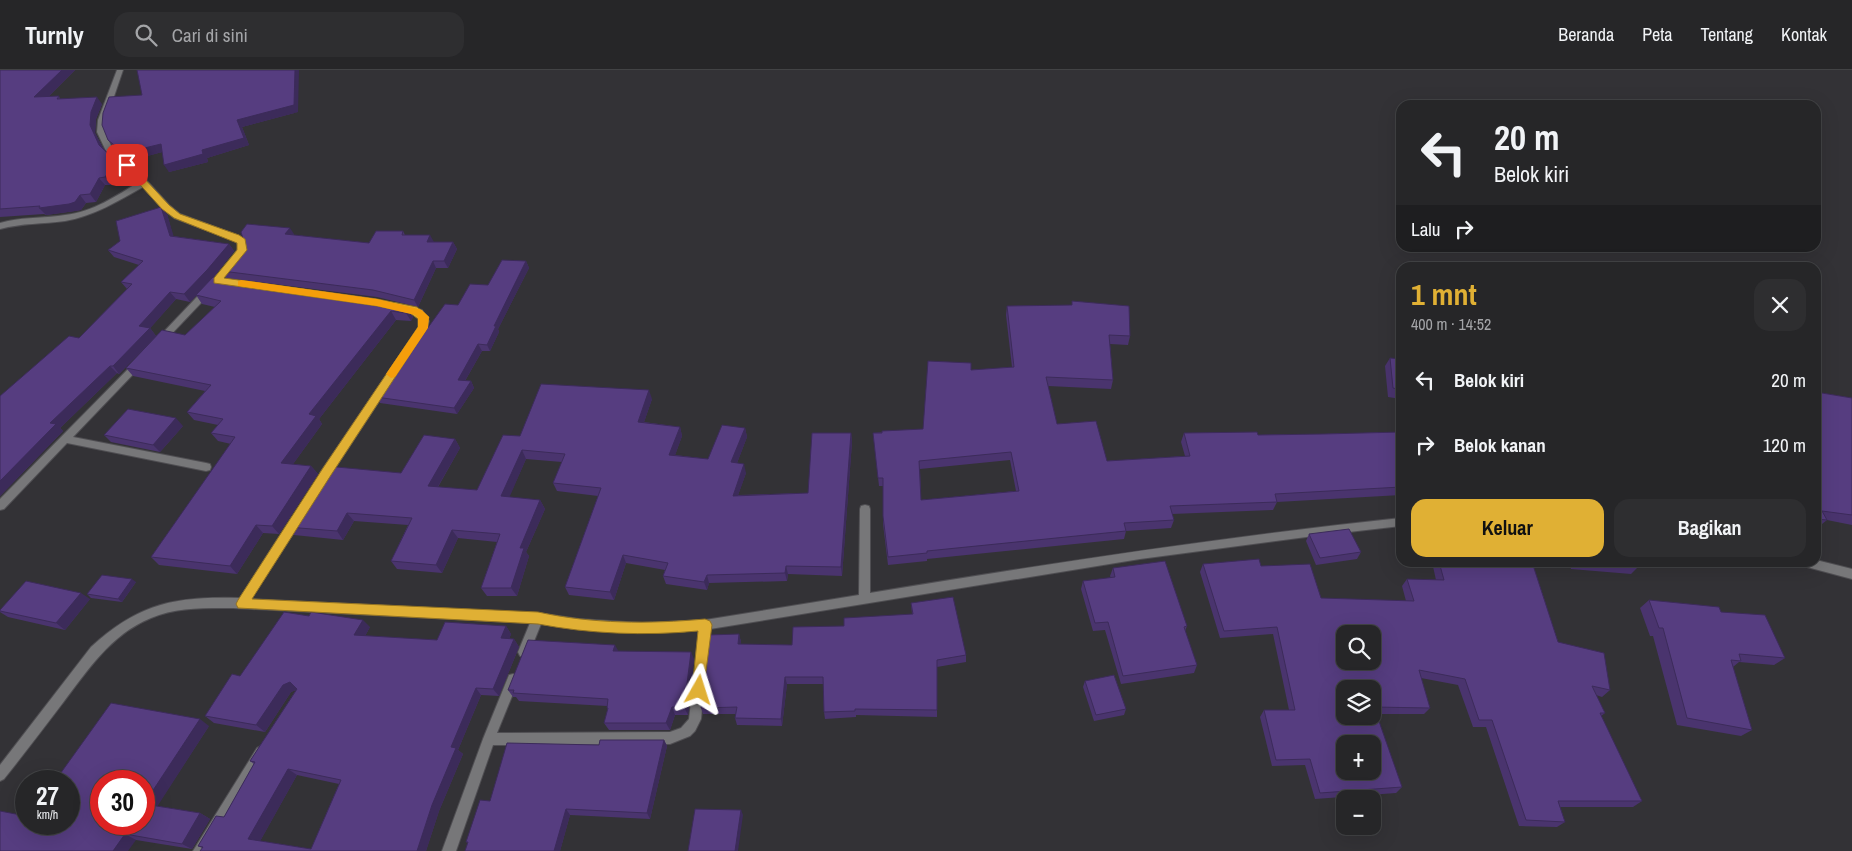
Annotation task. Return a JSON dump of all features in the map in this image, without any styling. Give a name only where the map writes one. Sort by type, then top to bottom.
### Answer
[{"type":"street","points":[[0,506],[147,354],[222,281],[242,250],[241,242],[236,238],[177,216],[109,149],[101,132],[107,105],[120,70]]},
{"type":"street","points":[[0,226],[84,214],[104,206],[144,183]]},
{"type":"street","points":[[316,488],[423,328],[424,317],[419,312],[386,304]]},
{"type":"street","points":[[64,439],[206,467]]},
{"type":"street","points":[[864,600],[865,510]]},
{"type":"street","points":[[242,604],[300,513]]},
{"type":"street","points":[[0,775],[95,651],[128,624],[157,610],[186,605],[242,604],[538,618],[562,623],[618,628],[662,628],[705,625],[1171,550],[1315,530],[1396,522]]},
{"type":"street","points":[[1821,566],[1852,574]]},
{"type":"street","points":[[449,851],[489,739],[538,618]]},
{"type":"street","points":[[489,739],[670,738],[685,732],[691,728],[695,719],[705,625]]},
{"type":"street","points":[[200,851],[266,743]]},
{"type":"building","points":[[0,70],[62,70],[34,97],[59,96],[57,99],[97,97],[91,112],[90,125],[99,145],[116,161],[105,177],[99,178],[90,194],[80,195],[75,202],[69,204],[39,208],[40,206],[0,209]]},
{"type":"building","points":[[137,70],[295,70],[294,105],[237,120],[244,138],[202,150],[203,154],[164,165],[161,144],[124,153],[108,140],[102,125],[103,113],[109,97],[142,95]]},
{"type":"building","points":[[161,207],[170,236],[229,244],[184,294],[170,292],[139,326],[150,328],[113,366],[110,366],[50,423],[56,424],[0,481],[0,396],[69,336],[79,338],[132,284],[121,282],[143,261],[108,250],[120,241],[116,221]]},
{"type":"building","points":[[247,224],[290,228],[285,234],[369,243],[376,231],[403,231],[402,235],[430,235],[427,242],[453,242],[444,261],[433,261],[414,300],[373,290],[222,271],[244,242],[241,232]]},
{"type":"building","points":[[502,260],[526,261],[494,326],[496,326],[487,345],[478,344],[458,380],[471,381],[454,408],[376,397],[397,365],[401,365],[445,304],[458,305],[470,284],[488,285]]},
{"type":"building","points":[[213,277],[372,298],[409,308],[406,313],[391,311],[309,414],[316,416],[281,463],[311,466],[272,526],[256,525],[230,566],[151,557],[235,437],[211,433],[223,419],[187,412],[211,385],[126,368],[162,330],[185,335],[221,301],[196,295]]},
{"type":"building","points":[[1072,301],[1129,306],[1130,336],[1109,335],[1113,380],[1046,377],[1057,424],[1096,421],[1107,461],[1190,456],[1184,433],[1257,432],[1258,435],[1396,432],[1396,487],[1275,494],[1277,502],[1170,506],[1174,520],[1124,523],[1126,531],[927,551],[927,553],[888,557],[883,516],[883,478],[878,478],[873,433],[923,429],[928,361],[971,363],[971,370],[1014,367],[1007,306],[1072,305]],"holes":[[[1011,452],[1019,491],[921,500],[919,461]]]},
{"type":"building","points":[[1390,358],[1396,359],[1396,389],[1393,388]]},
{"type":"building","points":[[541,384],[649,390],[638,422],[680,427],[669,455],[708,459],[722,425],[745,428],[731,462],[744,464],[733,496],[808,493],[812,433],[851,433],[841,567],[786,566],[785,573],[707,575],[704,582],[663,576],[668,563],[623,555],[610,592],[565,587],[601,488],[553,483],[565,454],[522,450],[501,496],[540,500],[520,548],[524,548],[511,588],[481,588],[500,534],[452,530],[436,565],[391,561],[412,518],[347,513],[337,531],[287,527],[326,466],[401,473],[424,435],[455,439],[428,486],[477,490],[503,435],[520,436]]},
{"type":"building","points":[[1821,393],[1852,398],[1852,515],[1822,511],[1827,520],[1821,519]]},
{"type":"building","points":[[128,409],[176,418],[153,445],[104,435]]},
{"type":"building","points":[[1349,529],[1361,552],[1320,558],[1309,534]]},
{"type":"building","points":[[1259,559],[1261,566],[1310,564],[1321,598],[1414,601],[1407,579],[1444,580],[1440,567],[1534,567],[1558,642],[1604,653],[1610,690],[1592,686],[1605,713],[1600,713],[1642,801],[1558,801],[1565,822],[1526,820],[1492,720],[1479,720],[1465,679],[1419,670],[1430,708],[1381,707],[1381,680],[1336,680],[1336,725],[1380,725],[1402,787],[1336,790],[1336,792],[1320,793],[1310,759],[1276,760],[1264,710],[1295,710],[1277,627],[1224,631],[1203,564]]},
{"type":"building","points":[[1165,561],[1187,626],[1184,627],[1197,665],[1123,676],[1108,622],[1095,623],[1083,581],[1115,577],[1113,568]]},
{"type":"building","points":[[102,575],[132,579],[118,599],[87,594]]},
{"type":"building","points":[[26,581],[81,593],[56,623],[0,611]]},
{"type":"building","points":[[953,597],[966,655],[937,660],[937,710],[855,709],[855,711],[824,712],[823,677],[785,677],[781,719],[735,718],[737,707],[701,708],[708,635],[739,634],[738,644],[792,645],[793,627],[844,626],[844,618],[913,614],[911,603]]},
{"type":"building","points":[[1649,600],[1719,607],[1721,612],[1765,615],[1785,658],[1739,654],[1741,661],[1731,660],[1752,730],[1687,718],[1663,628],[1659,628]]},
{"type":"building","points":[[284,612],[309,616],[311,612],[363,620],[354,635],[437,640],[445,622],[506,626],[501,638],[514,639],[493,689],[476,688],[451,747],[456,748],[432,805],[417,851],[200,851],[203,847],[198,846],[216,816],[224,817],[255,762],[250,761],[297,689],[290,682],[283,685],[256,725],[205,716],[232,674],[240,676]],"holes":[[[288,769],[341,780],[311,849],[248,839]]]},
{"type":"building","points":[[528,640],[615,645],[613,651],[691,652],[684,707],[672,707],[666,723],[604,723],[608,699],[513,693],[514,690],[508,690]]},
{"type":"building","points":[[1114,675],[1126,709],[1096,715],[1085,681]]},
{"type":"building","points":[[111,703],[200,719],[155,787],[155,770],[90,770],[90,835],[124,835],[113,851],[0,851],[0,811],[15,814],[15,835],[80,835],[80,770],[63,770]]},
{"type":"building","points":[[600,740],[664,740],[647,813],[566,809],[554,851],[465,851],[468,842],[466,842],[480,800],[490,801],[507,743],[599,745]]},
{"type":"building","points":[[155,806],[200,813],[182,844],[131,835],[155,835]]},
{"type":"building","points":[[695,809],[741,810],[735,851],[688,851]]},
{"type":"slow traffic","points":[[241,284],[377,302],[419,312],[425,321],[423,328],[391,374]]},
{"type":"route","points":[[127,165],[166,207],[177,216],[202,227],[236,238],[241,242],[242,250],[217,281],[377,302],[413,310],[419,312],[424,317],[423,328],[242,604],[538,618],[562,623],[618,628],[662,628],[705,625],[699,690]]}]
